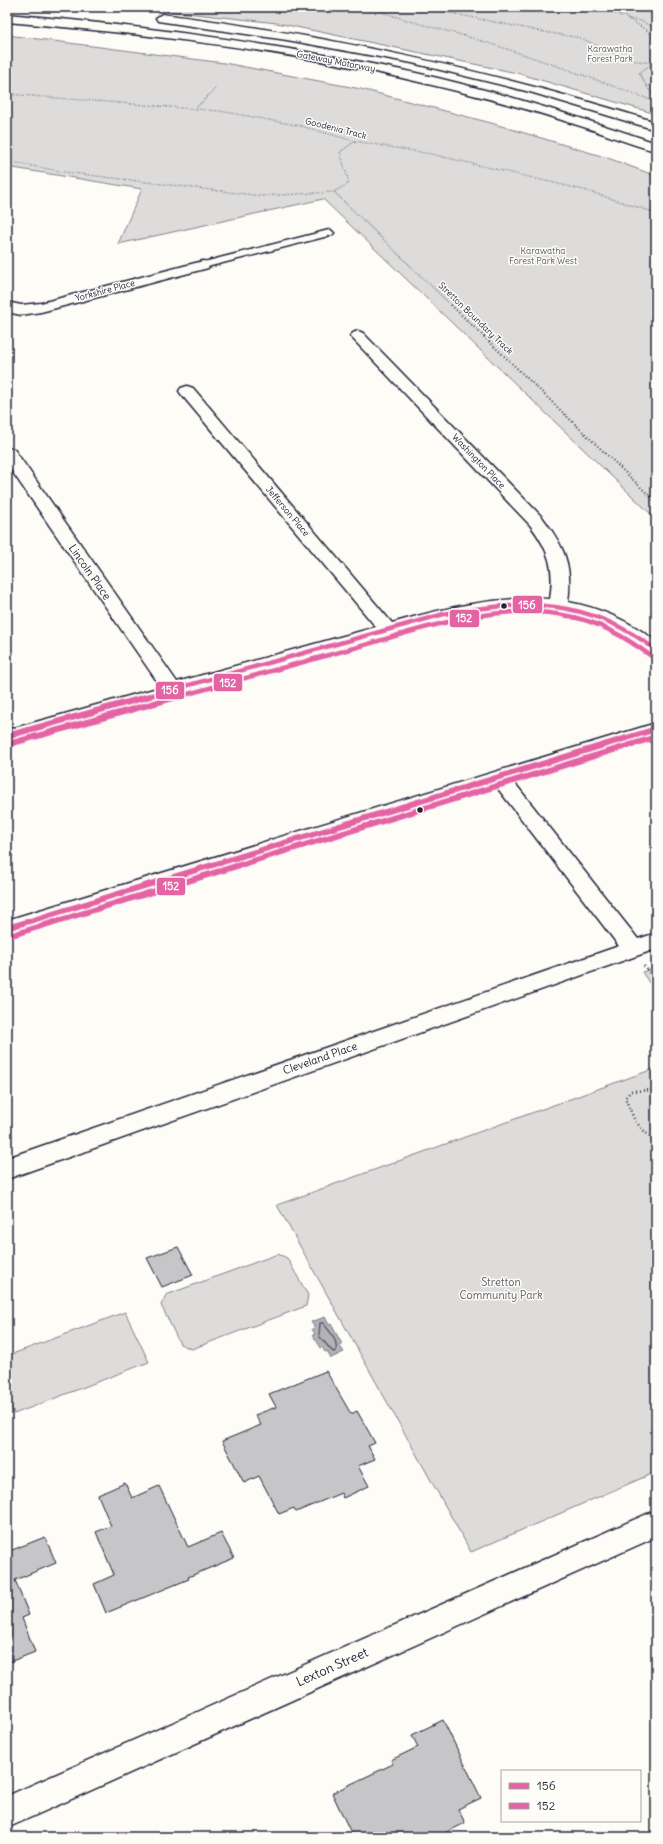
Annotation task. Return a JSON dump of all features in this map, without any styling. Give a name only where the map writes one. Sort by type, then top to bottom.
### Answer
[{"type":"main road","name":"Gateway Motorway","points":[[150,16],[288,36],[400,57],[514,84],[656,126]]},
{"type":"main road","name":"Gateway Motorway","points":[[7,18],[172,34],[313,56],[386,71],[484,95],[591,125],[656,147]]},
{"type":"main road","name":"Yorkshire Place","points":[[7,307],[21,310],[41,307],[203,265]]},
{"type":"main road","name":"Washington Place","points":[[358,336],[536,521],[547,535],[556,550],[561,568],[561,586],[558,604]]},
{"type":"main road","name":"Jefferson Place","points":[[187,391],[388,630]]},
{"type":"main road","name":"Lincoln Place","points":[[8,453],[173,690]]},
{"type":"main road","points":[[7,736],[444,614],[484,606],[519,603],[558,604],[591,613],[618,625],[646,641],[656,650]]},
{"type":"main road","points":[[7,928],[656,729]]},
{"type":"main road","points":[[500,778],[634,949]]},
{"type":"main road","name":"Cleveland Place","points":[[7,1169],[656,942]]},
{"type":"main road","name":"Lexton Street","points":[[7,1812],[656,1523]]},
{"type":"lane","points":[[203,265],[329,233]]},
{"type":"path","points":[[370,7],[399,19],[441,29],[569,69],[656,102]]},
{"type":"path","points":[[422,7],[538,31],[582,38],[624,59],[652,63]]},
{"type":"path","points":[[597,7],[627,18],[641,21],[656,28]]},
{"type":"path","points":[[627,18],[656,36]]},
{"type":"path","points":[[656,61],[639,73],[656,102]]},
{"type":"path","points":[[647,86],[656,84]]},
{"type":"path","points":[[194,109],[216,88]]},
{"type":"path","name":"Goodenia Track","points":[[7,94],[220,111],[301,126],[354,141],[432,154],[488,167],[584,190],[656,213]]},
{"type":"path","points":[[7,161],[64,172],[261,196],[334,192],[349,183],[340,152],[354,141]]},
{"type":"path","name":"Stretton Boundary Track","points":[[334,192],[656,502]]},
{"type":"path","points":[[656,1090],[631,1091],[625,1098],[635,1121],[656,1144]]},
{"type":"green space","name":"Karawatha Forest Park","points":[[131,7],[656,7],[656,114],[517,73],[277,23]]},
{"type":"green space","name":"Karawatha Forest Park West","points":[[7,35],[224,63],[361,89],[491,123],[608,158],[656,176],[656,519],[323,199],[118,244],[142,189],[7,167]]},
{"type":"green space","points":[[656,968],[656,993],[642,972]]},
{"type":"green space","name":"Stretton Community Park","points":[[656,1068],[656,1472],[471,1552],[277,1205]]},
{"type":"green space","points":[[278,1254],[287,1258],[308,1295],[306,1306],[192,1349],[180,1344],[161,1305],[166,1295]]},
{"type":"green space","points":[[125,1312],[149,1362],[14,1414],[7,1397],[7,1356]]},
{"type":"water","points":[[325,1317],[329,1325],[331,1324],[342,1344],[339,1345],[344,1352],[331,1358],[327,1351],[325,1352],[322,1347],[320,1348],[313,1335],[315,1334],[312,1329],[315,1328],[311,1322]]},
{"type":"building","points":[[178,1247],[193,1275],[162,1287],[147,1258]]},
{"type":"building","points":[[326,1371],[351,1414],[357,1411],[375,1443],[368,1446],[375,1459],[358,1466],[369,1486],[343,1498],[341,1493],[296,1512],[294,1508],[279,1514],[259,1476],[244,1483],[222,1441],[261,1425],[255,1415],[276,1407],[269,1394]]},
{"type":"building","points":[[125,1483],[132,1498],[159,1486],[188,1547],[221,1533],[234,1558],[188,1577],[189,1579],[106,1613],[94,1584],[114,1575],[96,1532],[111,1526],[98,1495]]},
{"type":"building","points":[[45,1537],[56,1563],[15,1580],[29,1615],[22,1618],[35,1652],[7,1663],[7,1552]]},
{"type":"building","points":[[443,1720],[481,1798],[458,1809],[465,1823],[437,1837],[353,1837],[332,1793],[393,1764],[391,1760],[418,1747],[412,1735]]},
{"type":"transit line","name":"156","points":[[7,736],[444,614],[492,606],[540,605],[563,607],[586,613],[609,621],[631,632],[656,650]]},
{"type":"transit line","name":"152","points":[[9,744],[446,622],[486,615],[526,612],[566,615],[605,627],[629,640],[651,656]]},
{"type":"transit line","name":"156","points":[[7,928],[656,729]]},
{"type":"transit line","name":"152","points":[[9,936],[656,737]]}]
